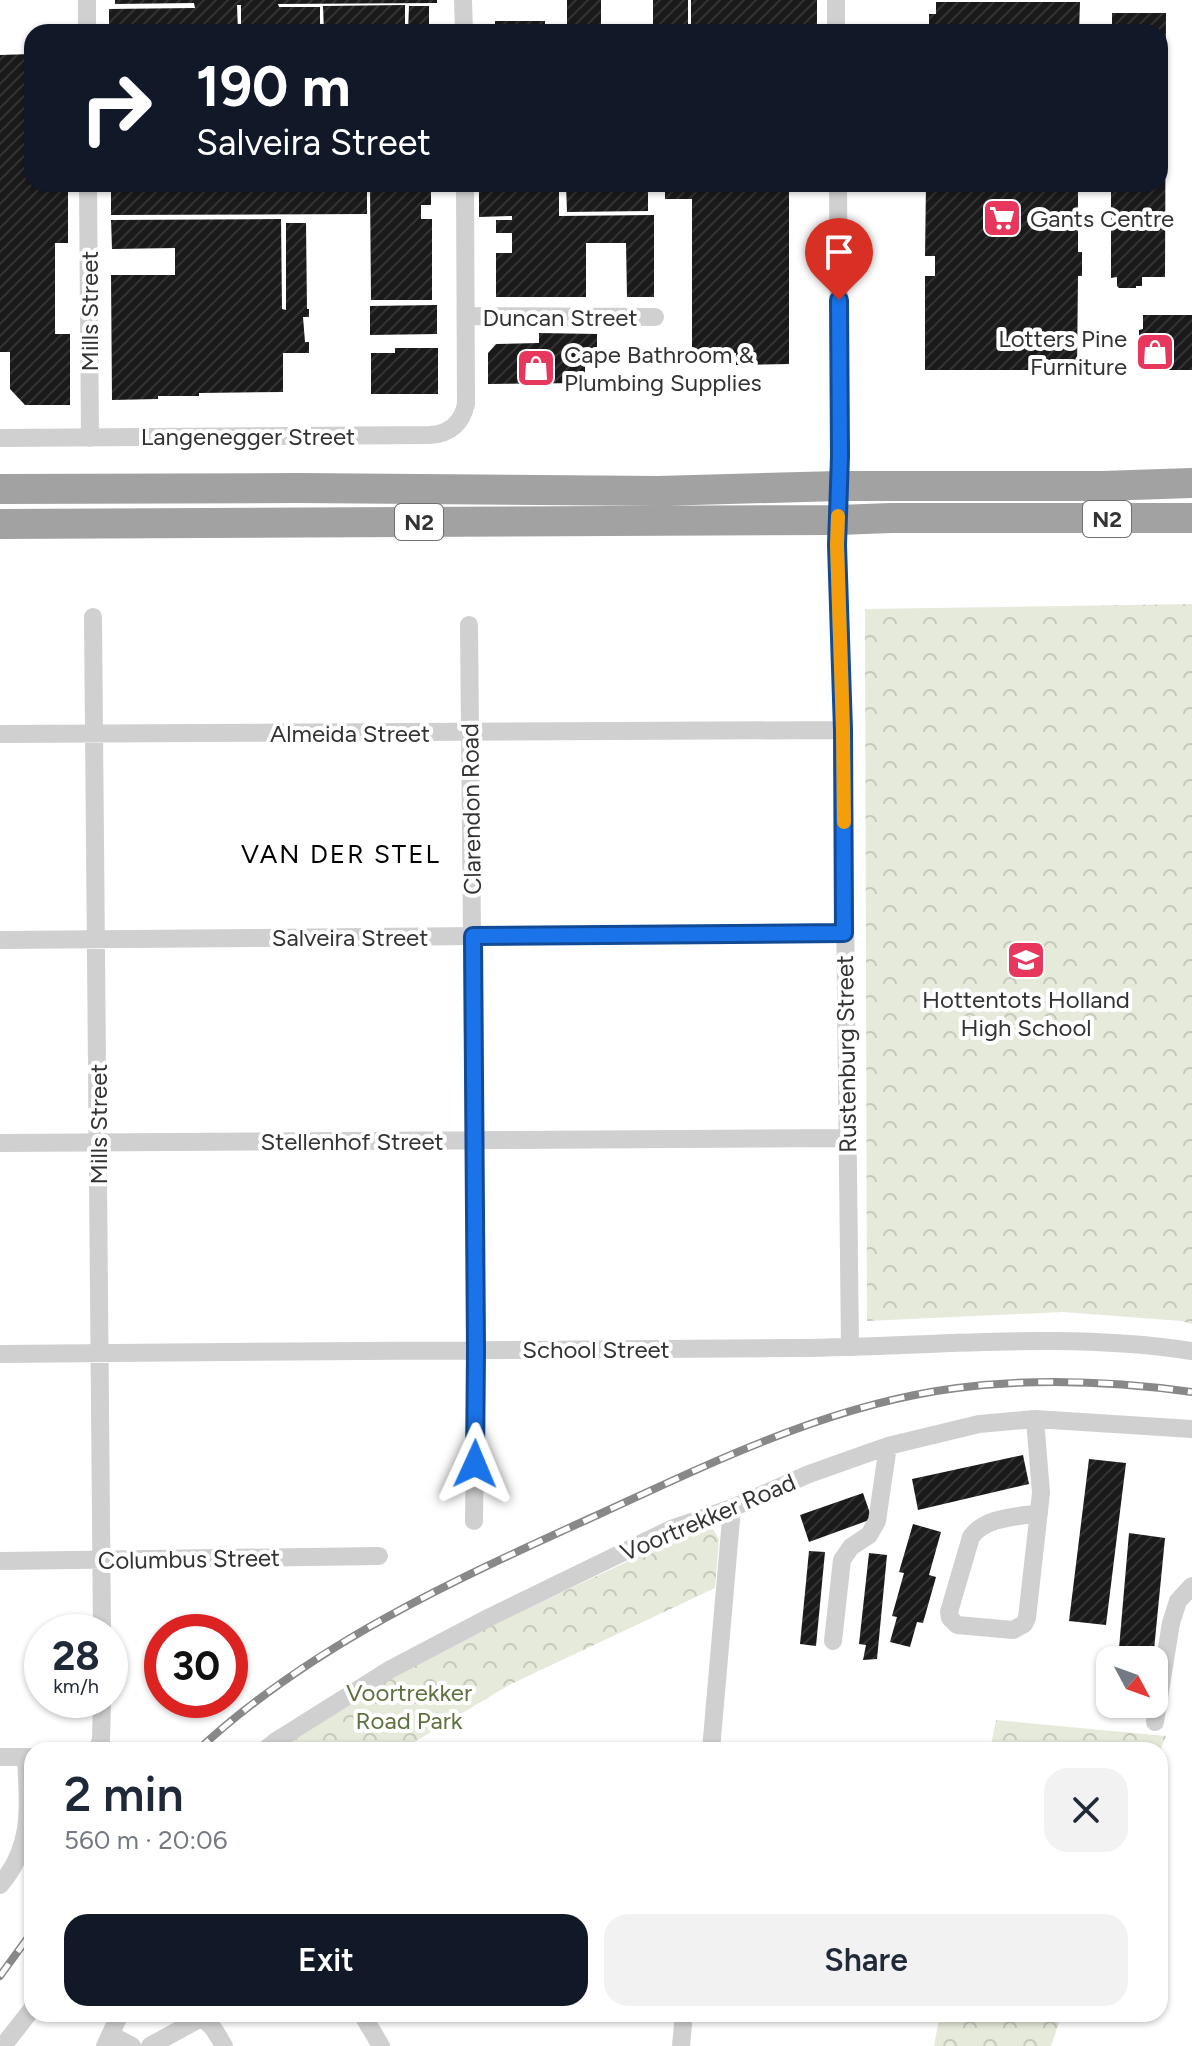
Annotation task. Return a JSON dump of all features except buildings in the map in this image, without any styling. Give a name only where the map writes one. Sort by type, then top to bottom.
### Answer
[{"type":"highway","name":"N2","points":[[0,489],[658,491],[839,486],[1087,487],[1192,483]]},
{"type":"highway","name":"N2","points":[[0,524],[1192,518]]},
{"type":"street","points":[[87,0],[87,24]]},
{"type":"street","points":[[463,0],[464,24]]},
{"type":"street","points":[[836,0],[836,24]]},
{"type":"street","name":"Mills Street","points":[[88,192],[90,438]]},
{"type":"street","name":"Langenegger Street","points":[[0,438],[438,434],[454,427],[464,412],[466,391],[465,192]]},
{"type":"street","name":"Rustenburg Street","points":[[838,192],[837,545],[843,730],[850,1347]]},
{"type":"street","name":"Duncan Street","points":[[466,316],[655,317]]},
{"type":"street","name":"Mills Street","points":[[93,617],[102,1614]]},
{"type":"street","name":"Clarendon Road","points":[[469,625],[476,1350],[474,1521]]},
{"type":"street","name":"Almeida Street","points":[[0,734],[843,730]]},
{"type":"street","name":"Salveira Street","points":[[0,940],[844,933]]},
{"type":"street","name":"Stellenhof Street","points":[[0,1143],[848,1138]]},
{"type":"street","name":"School Street","points":[[0,1354],[850,1347],[1058,1341],[1155,1345],[1192,1351]]},
{"type":"street","points":[[1035,1419],[1041,1493],[1039,1513],[1027,1618],[1024,1624],[1013,1630],[957,1625],[949,1612],[971,1537],[976,1530],[990,1522],[1039,1513]]},
{"type":"street","name":"Voortrekker Road","points":[[275,1742],[389,1670],[671,1529],[888,1446],[979,1424],[1035,1419],[1192,1429]]},
{"type":"street","points":[[833,1641],[842,1560],[846,1551],[874,1529],[888,1446]]},
{"type":"street","points":[[712,1742],[732,1508]]},
{"type":"street","name":"Columbus Street","points":[[0,1561],[379,1556]]},
{"type":"street","points":[[1155,1722],[1171,1623],[1178,1601],[1192,1586]]},
{"type":"street","points":[[100,1742],[102,1718]]},
{"type":"street","points":[[0,1757],[24,1757]]},
{"type":"street","points":[[0,1885],[10,1873],[24,1842]]},
{"type":"street","points":[[3,2046],[24,2019]]},
{"type":"street","points":[[150,2046],[194,2022]]},
{"type":"street","points":[[208,2022],[224,2046]]},
{"type":"street","points":[[367,2022],[381,2046]]},
{"type":"street","points":[[681,2046],[683,2022]]},
{"type":"street","points":[[111,2027],[132,2046]]},
{"type":"green space","name":"Hottentots Holland High School","points":[[1192,604],[1192,1324],[1063,1312],[867,1321],[865,609]]},
{"type":"green space","name":"Voortrekker Road Park","points":[[703,1526],[713,1529],[719,1540],[715,1588],[509,1685],[414,1742],[290,1742],[391,1678],[501,1621]]},
{"type":"green space","points":[[996,1720],[1166,1736],[1164,1742],[992,1742]]},
{"type":"green space","points":[[938,2022],[1059,2022],[1051,2046],[934,2046]]},
{"type":"railway","points":[[207,1742],[290,1676],[340,1644],[443,1587],[776,1436],[865,1407],[957,1388],[1074,1382],[1192,1392]]},
{"type":"railway","points":[[0,1976],[24,1943]]},
{"type":"slow traffic","points":[[838,516],[844,822]]},
{"type":"place","name":"Gants Centre","points":[[1002,218]]},
{"type":"place","name":"Lotters Pine Furniture","points":[[1155,352]]},
{"type":"place","name":"Cape Bathroom & Plumbing Supplies","points":[[536,368]]},
{"type":"place","name":"Hottentots Holland High School","points":[[1026,960]]},
{"type":"district","name":"VAN DER STEL","points":[[341,854]]},
{"type":"route","points":[[475,1464],[473,936],[844,933],[843,730],[837,545],[839,300]]}]
